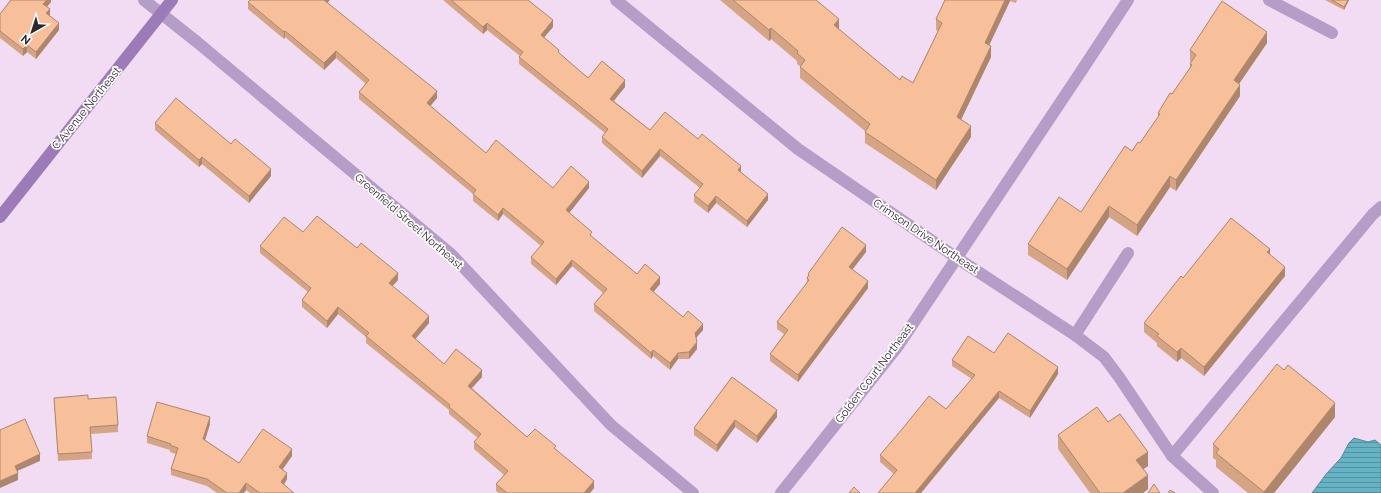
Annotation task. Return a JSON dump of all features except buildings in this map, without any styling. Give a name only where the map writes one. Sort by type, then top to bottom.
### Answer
[{"type":"main road","name":"C Avenue Northeast","points":[[0,217],[172,0]]},
{"type":"street","name":"Greenfield Street Northeast","points":[[144,0],[451,254],[611,425],[693,493]]},
{"type":"street","name":"Crimson Drive Northeast","points":[[616,0],[798,149],[957,258],[1075,335],[1104,357],[1172,456],[1213,493]]},
{"type":"street","name":"Golden Court Northeast","points":[[781,493],[898,346],[1128,0]]},
{"type":"street","points":[[1270,0],[1332,33]]},
{"type":"street","points":[[1172,456],[1368,220],[1381,207]]},
{"type":"street","points":[[1075,335],[1128,253]]},
{"type":"water","points":[[1354,438],[1368,442],[1375,440],[1381,445],[1381,493],[1312,493],[1327,473],[1341,458],[1349,443]]}]
